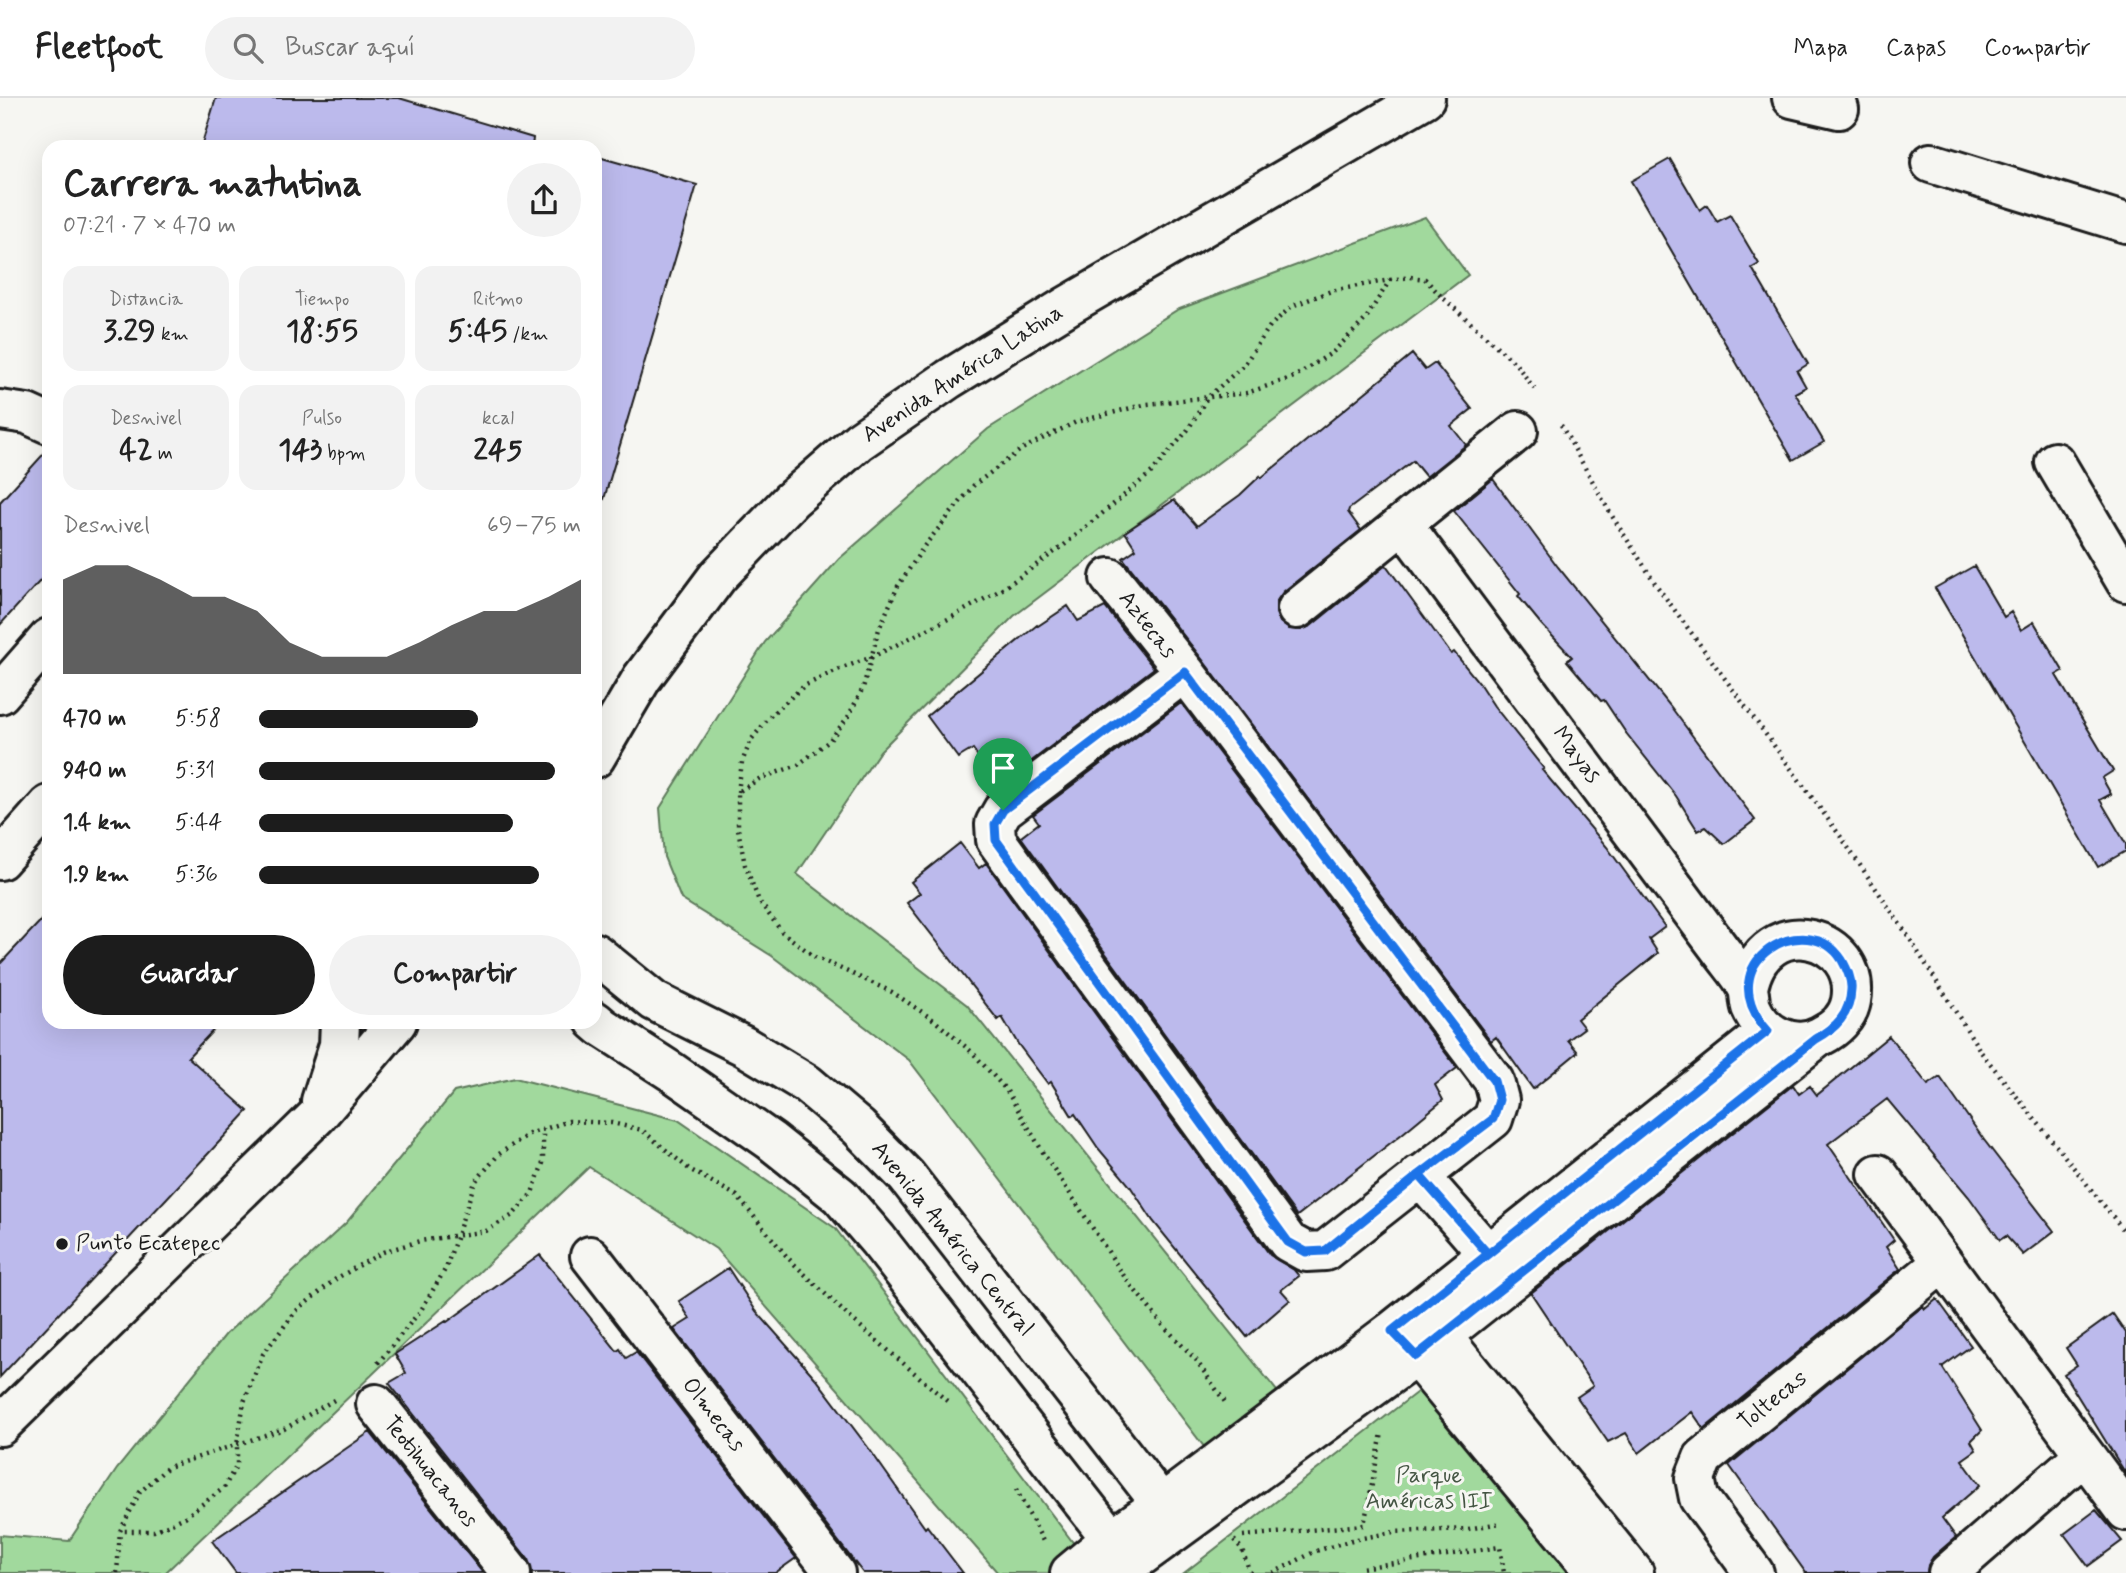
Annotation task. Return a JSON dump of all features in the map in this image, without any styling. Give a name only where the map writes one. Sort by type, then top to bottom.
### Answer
[{"type":"street","name":"Avenida América Latina","points":[[602,746],[642,678],[718,576],[791,500],[859,441],[949,379],[1067,306],[1425,98]]},
{"type":"street","points":[[1792,98],[1839,109],[1832,98]]},
{"type":"street","points":[[1931,163],[2126,223]]},
{"type":"street","points":[[0,410],[27,414],[42,421]]},
{"type":"street","points":[[1297,609],[1518,431]]},
{"type":"street","points":[[2055,463],[2126,582]]},
{"type":"street","name":"Mayas","points":[[1403,524],[1748,988]]},
{"type":"street","name":"Aztecas","points":[[1110,578],[1185,672],[1494,1081],[1499,1100],[1493,1119],[1325,1251],[1306,1252],[1288,1242],[996,840],[995,824],[1003,810],[1185,672]]},
{"type":"street","points":[[0,694],[42,646]]},
{"type":"street","points":[[0,860],[42,813]]},
{"type":"street","points":[[1070,1573],[1120,1558],[1171,1516],[1412,1341],[1816,1039],[1831,1031],[1843,1019],[1850,1003],[1852,986],[1847,969],[1838,955],[1824,944],[1808,939],[1790,939],[1774,945],[1760,956],[1751,971],[1748,988],[1750,1004],[1757,1019],[1768,1031],[1782,1039],[1799,1042],[1816,1039]]},
{"type":"street","name":"Avenida América Central","points":[[602,959],[654,1001],[744,1046],[807,1084],[858,1127],[907,1177],[1171,1516]]},
{"type":"street","points":[[602,1028],[672,1072],[771,1141],[840,1196],[878,1240],[1120,1558]]},
{"type":"street","points":[[317,1116],[339,1045],[340,1029]]},
{"type":"street","points":[[0,1426],[317,1116],[391,1029]]},
{"type":"street","points":[[1412,1341],[1488,1254],[1768,1031]]},
{"type":"street","points":[[1878,1174],[2126,1511]]},
{"type":"street","points":[[1419,1175],[1488,1254]]},
{"type":"street","name":"Olmecas","points":[[590,1256],[835,1573]]},
{"type":"street","name":"Toltecas","points":[[1749,1572],[1699,1499],[1695,1478],[1703,1458],[1942,1263]]},
{"type":"street","points":[[1412,1341],[1596,1573]]},
{"type":"street","points":[[1412,1341],[1634,1573]]},
{"type":"street","name":"Teotihuacanos","points":[[376,1404],[511,1573]]},
{"type":"street","points":[[1948,1573],[2084,1455]]},
{"type":"path","points":[[737,792],[742,762],[751,740],[772,714],[804,686],[872,657],[952,617],[1004,588],[1063,546],[1152,472],[1187,431],[1208,398],[1244,365],[1270,326],[1292,306],[1331,291],[1410,277],[1426,279],[1515,363],[1537,393]]},
{"type":"path","points":[[1208,398],[1247,393],[1304,371],[1333,352],[1365,320],[1390,280]]},
{"type":"path","points":[[1559,422],[1612,516],[1657,586],[1841,837],[1908,936],[1981,1052],[2126,1233]]},
{"type":"path","points":[[120,1531],[154,1531],[185,1517],[224,1488],[237,1464],[237,1445],[244,1402],[264,1354],[296,1311],[337,1278],[383,1252],[420,1241],[486,1231],[513,1215],[532,1193],[543,1163],[543,1129]]},
{"type":"path","points":[[1232,1537],[1364,1525],[1412,1341]]},
{"type":"path","points":[[117,1573],[120,1531],[140,1492],[168,1467],[237,1445]]},
{"type":"path","points":[[1273,1573],[1316,1551],[1352,1540],[1394,1532],[1468,1529],[1502,1522],[1509,1525]]},
{"type":"path","points":[[1362,1573],[1361,1568],[1500,1546],[1504,1573]]},
{"type":"green space","points":[[1425,217],[1468,275],[1014,616],[880,751],[797,874],[967,1005],[1285,1401],[1215,1461],[909,1060],[772,956],[681,899],[664,857],[660,808],[765,642],[839,559],[988,429],[1177,310]]},
{"type":"green space","points":[[515,1078],[678,1120],[835,1228],[1084,1557],[1062,1573],[998,1573],[716,1249],[589,1167],[165,1573],[0,1573],[0,1535],[69,1541],[117,1469],[226,1334],[347,1222],[454,1092]]},
{"type":"green space","name":"Parque Américas III","points":[[1421,1389],[1595,1573],[1184,1573]]},
{"type":"building","points":[[216,98],[399,98],[533,138],[533,140],[203,140]]},
{"type":"building","points":[[602,158],[697,185],[602,499]]},
{"type":"building","points":[[1670,159],[1700,210],[1707,205],[1717,222],[1730,215],[1759,264],[1752,268],[1808,364],[1797,371],[1806,387],[1795,393],[1824,442],[1793,460],[1631,181]]},
{"type":"building","points":[[1412,354],[1425,370],[1435,363],[1472,409],[1451,426],[1466,445],[1426,477],[1413,461],[1349,509],[1348,512],[1361,530],[1283,592],[1276,602],[1276,613],[1280,622],[1289,629],[1301,630],[1311,626],[1386,565],[1451,654],[1454,652],[1544,769],[1542,770],[1607,847],[1665,927],[1649,939],[1658,953],[1577,1019],[1584,1028],[1568,1040],[1578,1052],[1533,1089],[1496,1037],[1491,1041],[1123,558],[1136,549],[1125,532],[1174,500],[1197,526],[1240,495]]},
{"type":"building","points":[[42,456],[42,579],[0,625],[0,502]]},
{"type":"building","points":[[1493,479],[1558,567],[1671,707],[1755,820],[1724,844],[1706,827],[1698,831],[1676,796],[1626,733],[1604,700],[1601,701],[1567,661],[1572,657],[1518,596],[1520,594],[1454,511]]},
{"type":"building","points":[[1974,566],[2004,617],[2011,612],[2021,630],[2034,622],[2063,671],[2056,675],[2113,771],[2102,778],[2111,794],[2100,800],[2126,844],[2126,851],[2098,867],[1935,588]]},
{"type":"building","points":[[1068,606],[1078,621],[1105,607],[1154,668],[1008,779],[997,763],[987,770],[973,749],[958,758],[927,716],[1037,625]]},
{"type":"building","points":[[1181,703],[1457,1068],[1435,1085],[1443,1100],[1297,1216],[1021,837],[1039,823],[1033,815]]},
{"type":"building","points":[[960,843],[979,868],[986,863],[1270,1255],[1299,1276],[1281,1290],[1290,1300],[1247,1337],[1153,1221],[1075,1114],[1072,1116],[1051,1082],[1048,1084],[1018,1044],[1002,1017],[998,1020],[907,903],[920,893],[911,882]]},
{"type":"building","name":"Punto Ecatepec","points":[[42,919],[42,1029],[214,1029],[188,1057],[248,1111],[0,1377],[0,964]]},
{"type":"building","points":[[1889,1036],[1928,1085],[1940,1077],[1984,1140],[2054,1231],[2023,1255],[2006,1236],[2000,1240],[1969,1197],[1887,1099],[1828,1144],[1894,1240],[1886,1247],[1900,1269],[1704,1429],[1692,1412],[1639,1453],[1626,1433],[1608,1442],[1577,1397],[1593,1386],[1531,1293],[1793,1085],[1799,1094],[1810,1086],[1817,1095]]},
{"type":"building","points":[[540,1255],[617,1351],[620,1349],[626,1358],[636,1352],[796,1558],[775,1573],[532,1573],[528,1559],[389,1383],[406,1373],[395,1354],[447,1322]]},
{"type":"building","points":[[728,1268],[756,1311],[817,1380],[925,1528],[927,1526],[963,1573],[863,1573],[674,1329],[690,1319],[679,1301]]},
{"type":"building","points":[[1937,1299],[1971,1346],[1942,1367],[1982,1430],[1971,1441],[1976,1450],[1962,1460],[1980,1485],[1942,1518],[1956,1537],[1933,1557],[1927,1573],[1806,1573],[1729,1465],[1923,1306],[1925,1309]]},
{"type":"building","points":[[2113,1314],[2126,1333],[2126,1474],[2064,1374],[2077,1365],[2066,1348]]},
{"type":"building","points":[[370,1432],[483,1573],[236,1573],[212,1541]]},
{"type":"building","points":[[2096,1510],[2122,1541],[2088,1566],[2064,1534]]},
{"type":"place","name":"Punto Ecatepec","points":[[62,1244]]},
{"type":"route","points":[[1003,810],[995,824],[996,840],[1288,1242],[1306,1252],[1325,1251],[1419,1175],[1488,1254],[1392,1331],[1416,1356],[1816,1039],[1831,1031],[1843,1019],[1850,1003],[1852,986],[1847,969],[1838,955],[1824,944],[1808,939],[1790,939],[1774,945],[1760,956],[1751,971],[1748,988],[1750,1004],[1757,1019],[1768,1031],[1488,1254],[1471,1236],[1419,1175],[1493,1119],[1499,1100],[1494,1081],[1185,672],[1003,810]]}]
